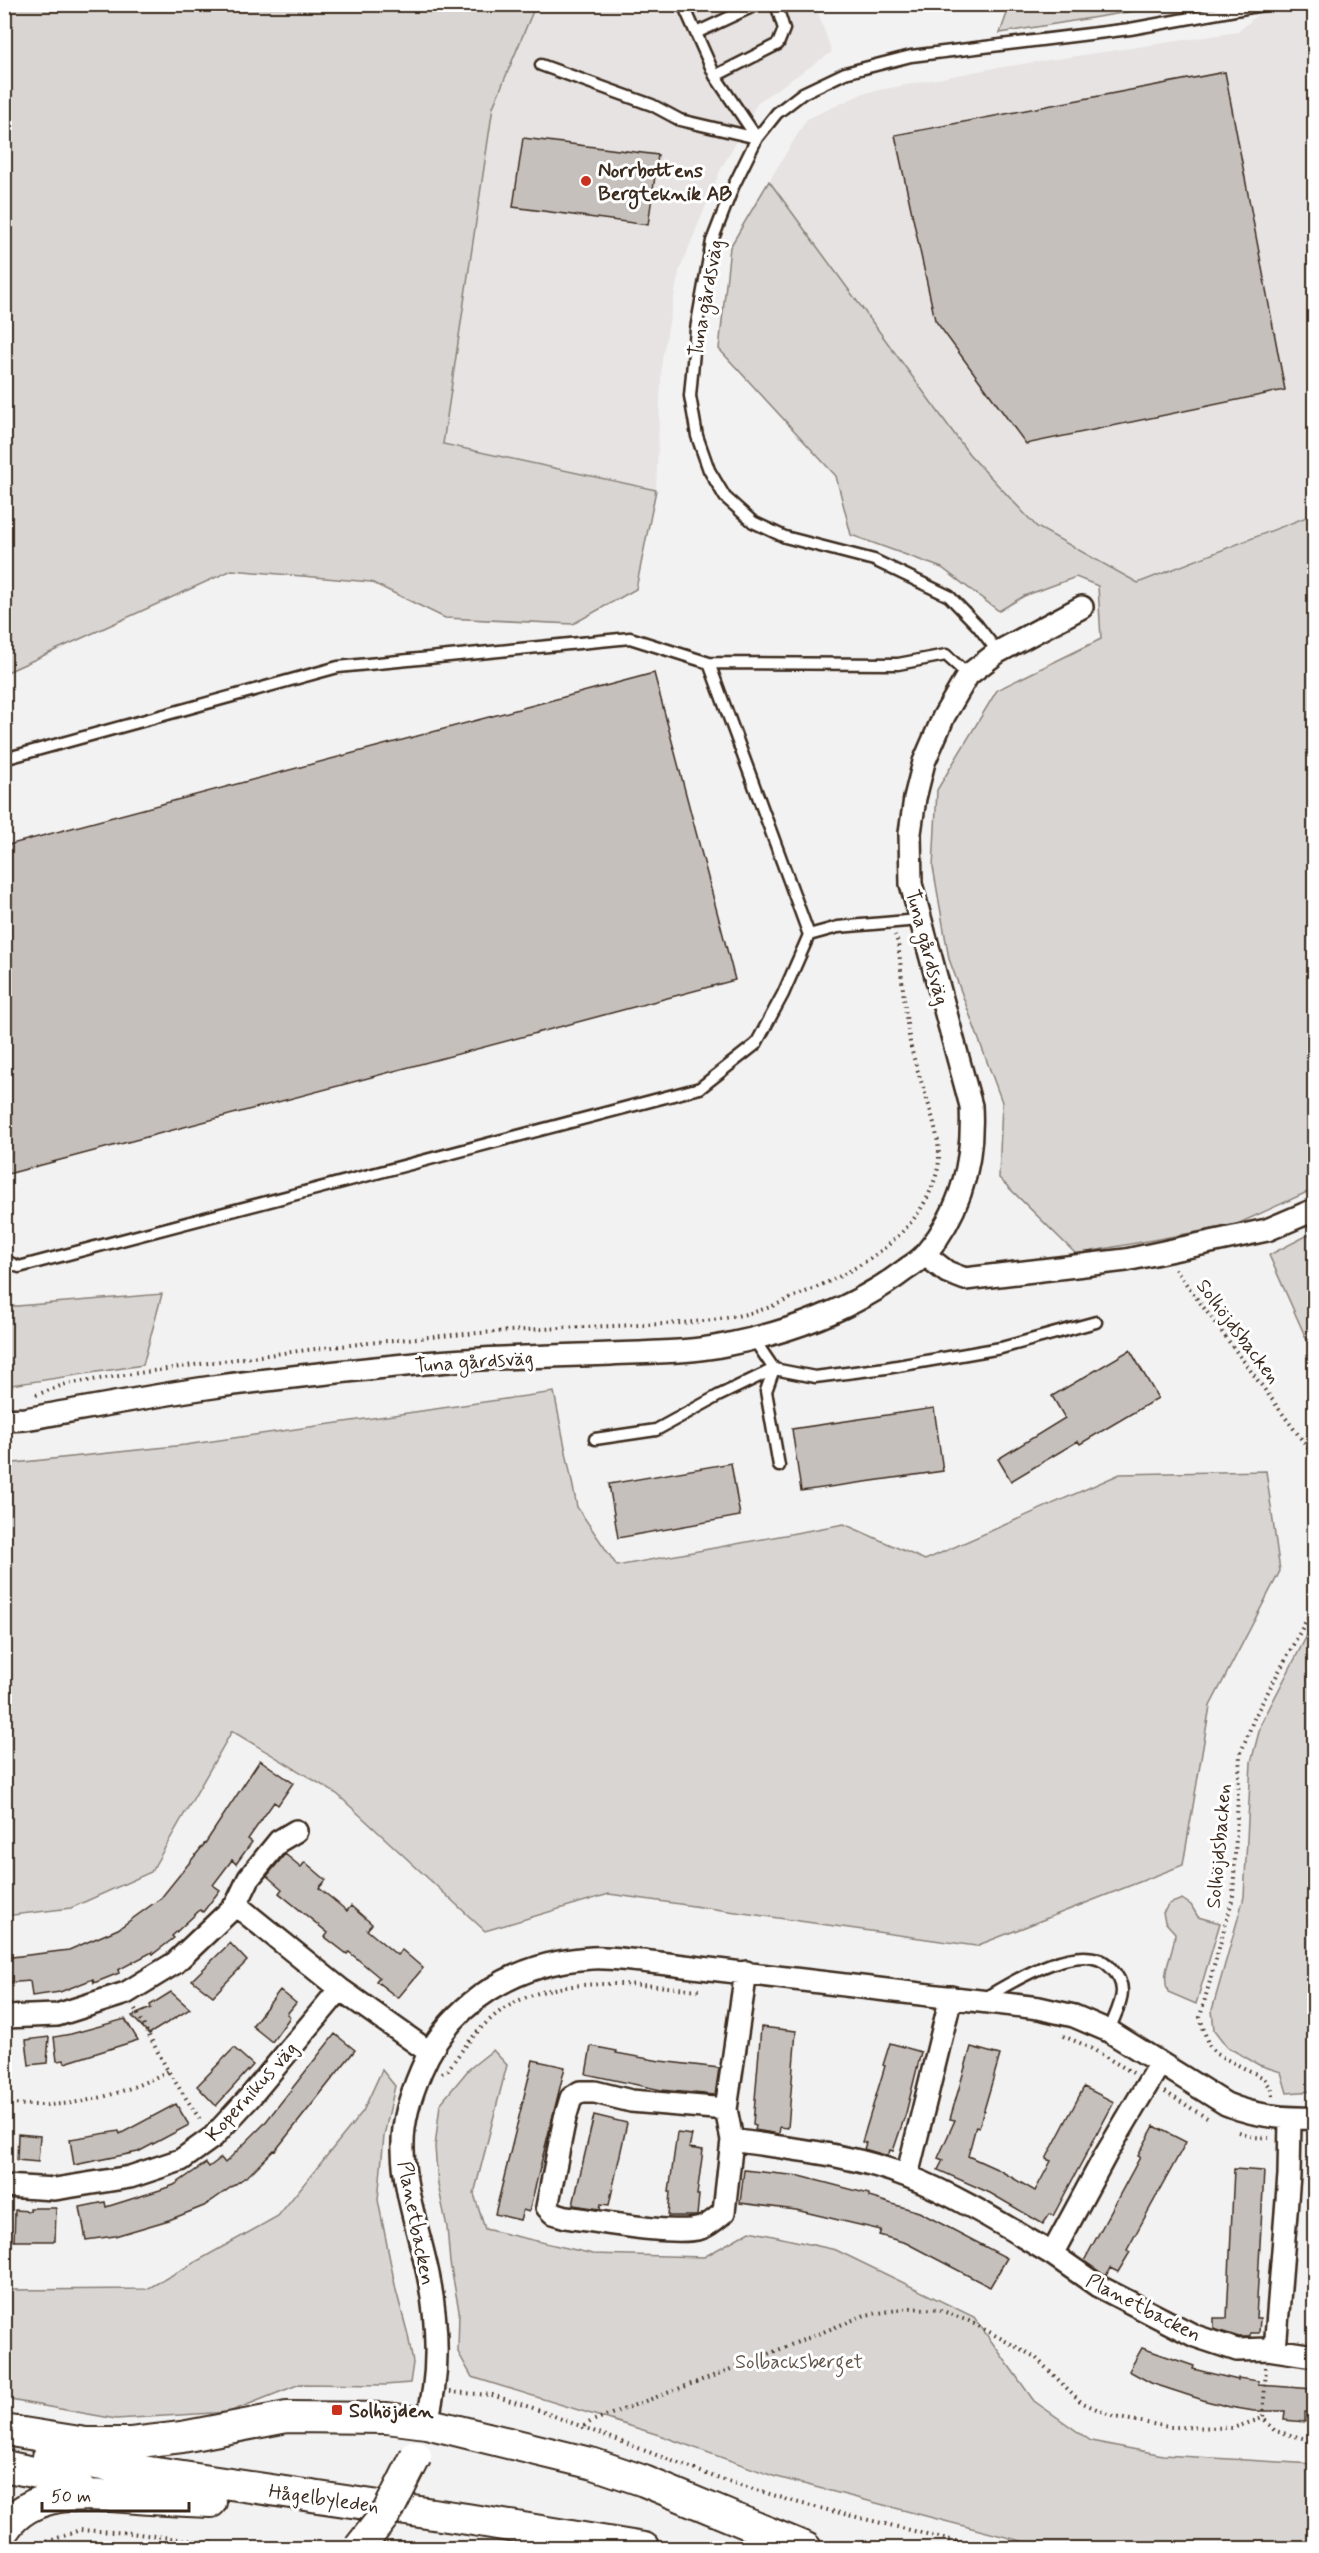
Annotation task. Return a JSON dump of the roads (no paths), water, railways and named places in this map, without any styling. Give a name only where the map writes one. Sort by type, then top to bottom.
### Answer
[{"type":"main road","points":[[4,2430],[86,2443],[131,2443],[182,2437],[287,2417],[387,2418],[426,2423],[594,2464],[644,2481],[806,2548]]},
{"type":"main road","points":[[359,2548],[388,2511],[416,2456],[426,2423]]},
{"type":"main road","name":"Hågelbyleden","points":[[4,2447],[66,2460],[467,2519],[644,2548]]},
{"type":"main road","name":"Hågelbyleden","points":[[4,2466],[146,2493],[533,2548]]},
{"type":"main road","points":[[7,2523],[37,2502],[74,2495],[211,2502]]},
{"type":"street","name":"Tuna gårdsväg","points":[[4,1420],[25,1419],[214,1387],[473,1358],[680,1351],[724,1346],[836,1310],[895,1278],[925,1255],[945,1227],[962,1192],[970,1164],[973,1136],[972,1106],[910,884],[910,833],[915,798],[924,762],[944,716],[968,675],[998,652],[1082,607]]},
{"type":"street","points":[[925,1255],[947,1272],[965,1279],[1126,1260],[1268,1230],[1314,1210]]},
{"type":"street","points":[[4,2017],[57,2015],[126,1993],[175,1963],[236,1905],[249,1878],[279,1841],[296,1831]]},
{"type":"street","points":[[236,1905],[339,1989],[429,2052]]},
{"type":"street","name":"Planetbacken","points":[[426,2423],[432,2406],[435,2323],[429,2279],[415,2221],[403,2151],[406,2114],[429,2052],[447,2025],[460,2011],[508,1978],[537,1967],[565,1960],[595,1958],[746,1972],[1039,2008],[1074,2016],[1109,2031],[1226,2104],[1243,2112],[1280,2117],[1314,2118]]},
{"type":"street","points":[[726,2109],[631,2102],[595,2092],[580,2092],[571,2098],[565,2118],[547,2207],[553,2213],[566,2217],[659,2229],[698,2229],[710,2224],[724,2212],[732,2140],[726,2109],[746,1972]]},
{"type":"street","name":"Kopernikus väg","points":[[4,2186],[55,2189],[130,2177],[181,2160],[213,2137],[250,2097],[339,1989]]},
{"type":"street","points":[[908,2176],[951,1997]]},
{"type":"street","points":[[1052,2254],[1105,2156],[1160,2063]]},
{"type":"street","points":[[1272,2349],[1289,2175],[1280,2117]]},
{"type":"street","name":"Planetbacken","points":[[732,2140],[841,2158],[908,2176],[973,2207],[1052,2254],[1098,2286],[1182,2331],[1237,2350],[1272,2349],[1314,2356]]},
{"type":"lane","points":[[683,4],[715,76],[757,138]]},
{"type":"lane","points":[[696,33],[758,4]]},
{"type":"lane","points":[[715,76],[778,44],[784,29],[776,4]]},
{"type":"lane","name":"Tuna gårdsväg","points":[[998,652],[977,625],[949,596],[874,560],[785,537],[753,522],[725,497],[709,470],[697,436],[690,396],[696,329],[712,241],[732,187],[757,138],[777,113],[803,93],[844,73],[911,56],[1130,29],[1268,4]]},
{"type":"lane","points":[[541,65],[652,105],[680,120],[757,138]]},
{"type":"lane","points":[[4,759],[338,667],[630,638],[708,663],[898,664],[946,655],[968,675]]},
{"type":"lane","points":[[4,1260],[19,1267],[699,1088],[756,1044],[783,994],[809,935],[708,663]]},
{"type":"lane","points":[[809,935],[838,927],[919,920]]},
{"type":"lane","points":[[595,1439],[656,1430],[774,1369],[815,1377],[886,1368],[1001,1348],[1096,1322]]},
{"type":"lane","points":[[753,1338],[774,1369]]},
{"type":"lane","points":[[774,1369],[766,1391],[779,1466]]},
{"type":"lane","points":[[980,2001],[1024,1975],[1059,1962],[1080,1957],[1106,1962],[1119,1976],[1122,1990],[1109,2031]]},
{"type":"place","name":"Norrbottens Bergteknik AB","points":[[586,181]]},
{"type":"place","name":"Solhöjden","points":[[337,2410]]},
{"type":"park label","name":"Solbacksberget","points":[[799,2361]]}]
